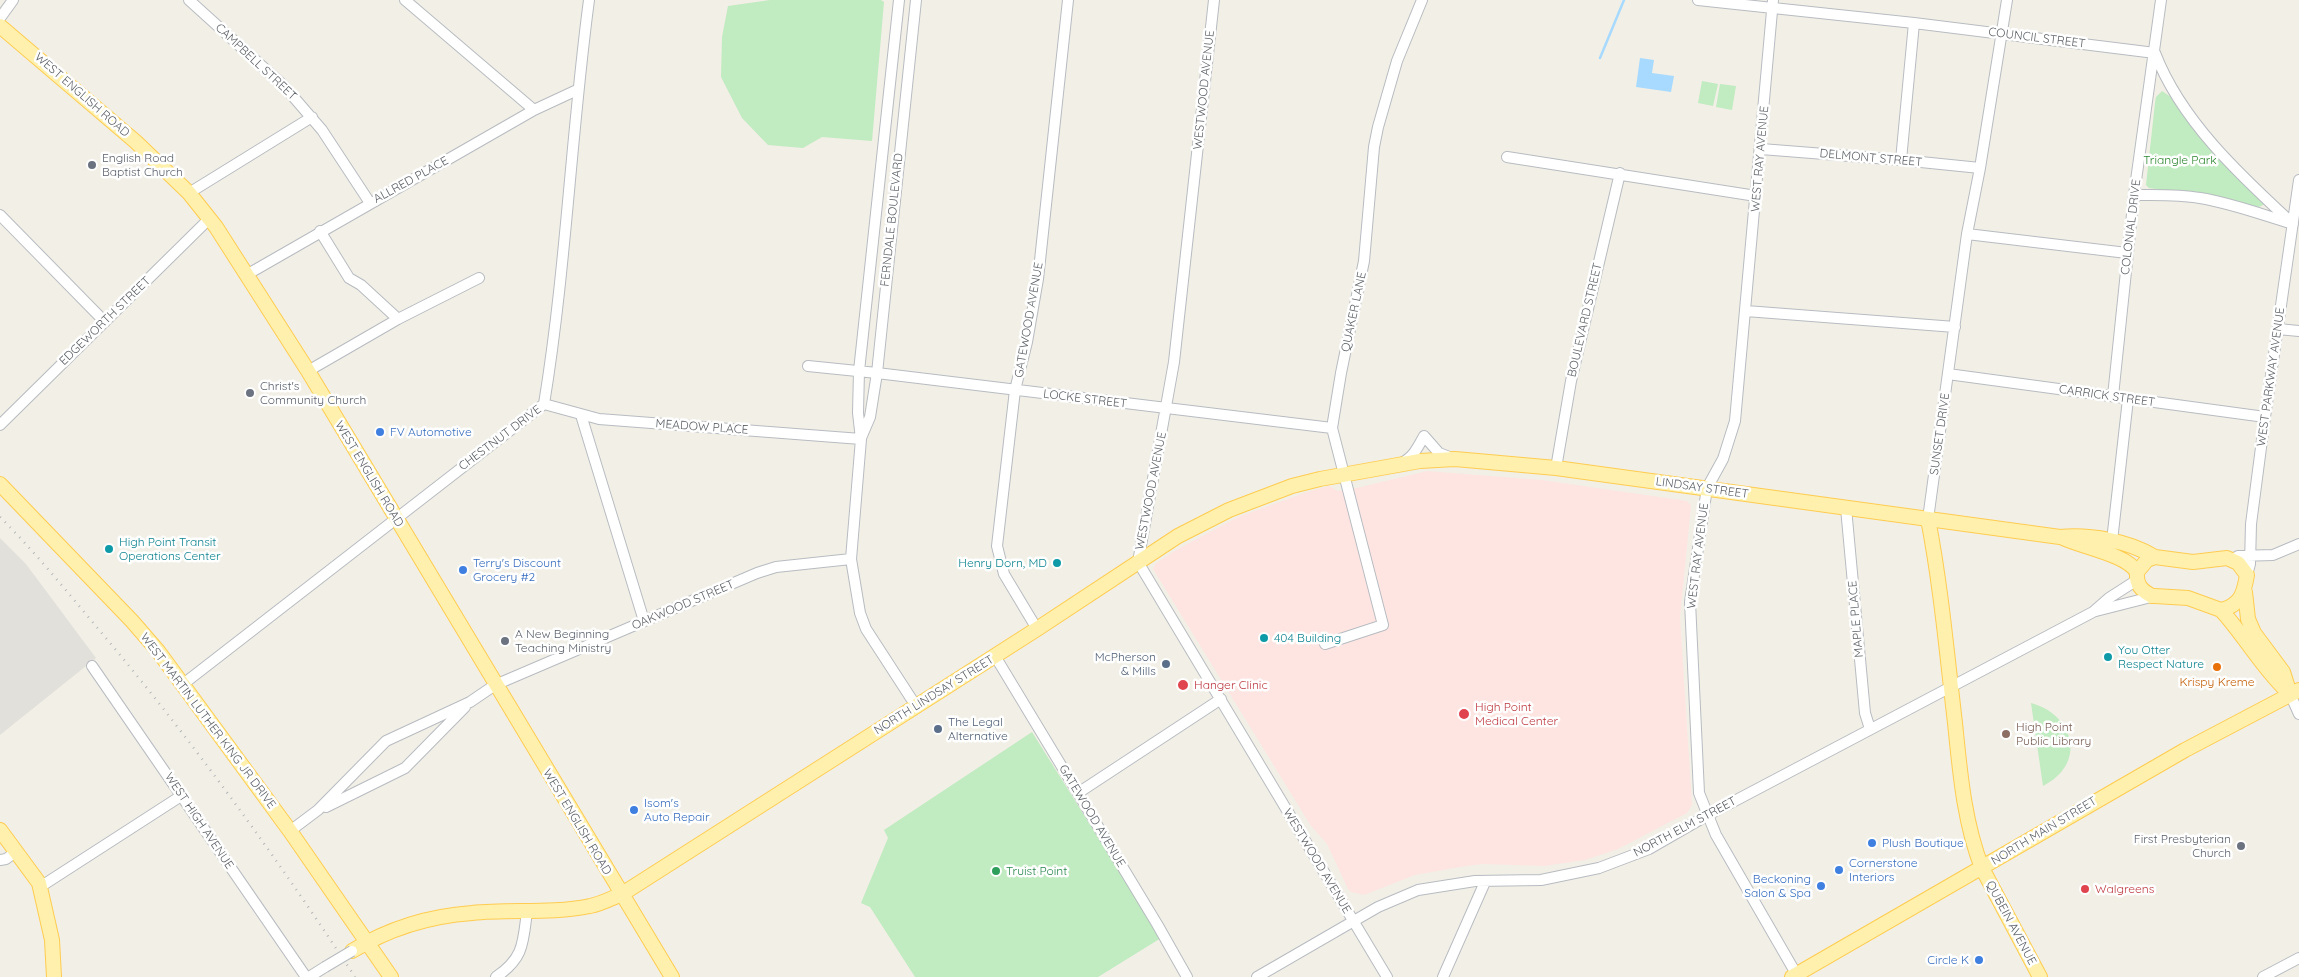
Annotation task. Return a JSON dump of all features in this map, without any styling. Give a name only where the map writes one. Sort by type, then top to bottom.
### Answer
[{"type":"main road","name":"WEST ENGLISH ROAD","points":[[0,26],[81,93],[189,193],[210,218],[248,274],[308,371],[672,977]]},
{"type":"main road","name":"LINDSAY STREET","points":[[1343,474],[1397,464],[1455,459],[1556,468],[2060,537],[2078,535],[2112,542],[2147,552],[2155,557],[2193,562],[2233,559]]},
{"type":"main road","name":"NORTH LINDSAY STREET","points":[[352,951],[367,942],[402,928],[444,917],[492,912],[562,911],[592,906],[622,894],[1037,629],[1178,536],[1229,510],[1292,486],[1343,474]]},
{"type":"main road","name":"WEST MARTIN LUTHER KING JR DRIVE","points":[[0,484],[132,621],[290,831],[391,977]]},
{"type":"main road","name":"SUNSET DRIVE","points":[[1928,519],[1962,786],[1975,852],[1982,868]]},
{"type":"main road","name":"LINDSAY STREET","points":[[2060,537],[2075,545],[2125,560],[2133,566],[2143,592],[2154,596]]},
{"type":"main road","points":[[2137,576],[2147,560],[2155,557]]},
{"type":"main road","points":[[2233,559],[2247,574],[2245,592],[2248,619],[2254,634],[2283,672],[2295,692]]},
{"type":"main road","points":[[2221,610],[2235,605],[2245,592]]},
{"type":"main road","points":[[2154,596],[2188,598],[2221,610],[2236,626],[2273,678],[2295,692]]},
{"type":"main road","name":"NORTH MAIN STREET","points":[[1795,976],[2185,750],[2295,692]]},
{"type":"main road","points":[[0,830],[17,851],[40,887],[52,940],[54,977]]},
{"type":"main road","name":"QUBEIN AVENUE","points":[[1982,868],[2040,977]]},
{"type":"street","points":[[0,18],[14,0]]},
{"type":"street","name":"CAMPBELL STREET","points":[[189,0],[284,86],[312,117],[370,203]]},
{"type":"street","points":[[405,0],[534,110]]},
{"type":"street","name":"CHESTNUT DRIVE","points":[[182,685],[544,404],[560,286],[577,90],[589,0]]},
{"type":"street","name":"FERNDALE BOULEVARD","points":[[899,0],[859,371],[858,413],[861,439],[851,559],[860,613],[866,629],[916,706]]},
{"type":"street","name":"FERNDALE BOULEVARD","points":[[861,439],[870,417],[877,373],[916,0]]},
{"type":"street","name":"GATEWOOD AVENUE","points":[[1037,629],[1004,574],[998,552],[1015,390],[1038,279],[1068,0]]},
{"type":"street","name":"WESTWOOD AVENUE","points":[[1214,0],[1188,241],[1166,409],[1138,562],[1387,977]]},
{"type":"street","name":"QUAKER LANE","points":[[1325,644],[1384,625],[1332,428],[1341,373],[1364,261],[1374,147],[1378,127],[1397,61],[1422,0]]},
{"type":"street","name":"COUNCIL STREET","points":[[1698,0],[1773,4],[2155,52]]},
{"type":"street","name":"SUNSET DRIVE","points":[[1928,519],[1967,234],[1980,168],[2007,0]]},
{"type":"street","name":"COLONIAL DRIVE","points":[[2112,396],[2134,195],[2162,0]]},
{"type":"street","name":"WEST RAY AVENUE","points":[[1773,4],[1735,421],[1723,459],[1707,488],[1690,602],[1699,793],[1716,835],[1795,976]]},
{"type":"street","points":[[1901,160],[1914,23]]},
{"type":"street","points":[[2155,52],[2164,77],[2207,136],[2265,198],[2293,224]]},
{"type":"street","name":"ALLRED PLACE","points":[[248,274],[534,110],[577,90]]},
{"type":"street","points":[[189,193],[312,117]]},
{"type":"street","name":"DELMONT STREET","points":[[1761,149],[1980,168]]},
{"type":"street","points":[[1508,156],[1756,196]]},
{"type":"street","name":"BOULEVARD STREET","points":[[1556,468],[1569,390],[1620,173]]},
{"type":"street","name":"WEST PARKWAY AVENUE","points":[[2247,574],[2251,555],[2251,524],[2265,417],[2299,180]]},
{"type":"street","points":[[2134,195],[2168,195],[2199,198],[2241,207],[2293,224]]},
{"type":"street","points":[[0,215],[105,322]]},
{"type":"street","name":"EDGEWORTH STREET","points":[[0,425],[210,218]]},
{"type":"street","points":[[320,231],[349,278],[361,285],[398,319]]},
{"type":"street","points":[[1967,234],[2127,253]]},
{"type":"street","points":[[308,371],[398,319],[479,278]]},
{"type":"street","points":[[1746,311],[1955,327]]},
{"type":"street","points":[[2278,329],[2299,332]]},
{"type":"street","name":"LOCKE STREET","points":[[808,366],[1332,428]]},
{"type":"street","name":"CARRICK STREET","points":[[1948,374],[2265,417]]},
{"type":"street","points":[[2112,542],[2128,399]]},
{"type":"street","name":"MEADOW PLACE","points":[[544,404],[599,419],[861,439]]},
{"type":"street","points":[[581,415],[644,621]]},
{"type":"street","points":[[1397,464],[1408,460],[1424,436],[1439,453],[1455,459]]},
{"type":"street","name":"MAPLE PLACE","points":[[1846,508],[1865,713],[1870,729]]},
{"type":"street","points":[[2233,559],[2238,556],[2273,555],[2299,544]]},
{"type":"street","name":"OAKWOOD STREET","points":[[290,831],[318,810],[386,742],[470,702],[495,685],[776,567],[851,559]]},
{"type":"street","points":[[2093,612],[2137,576]]},
{"type":"street","points":[[2093,612],[2154,596]]},
{"type":"street","name":"NORTH ELM STREET","points":[[1256,977],[1378,907],[1418,890],[1449,884],[1541,880],[1599,868],[1649,848],[2093,612]]},
{"type":"street","name":"GATEWOOD AVENUE","points":[[995,656],[1187,977]]},
{"type":"street","name":"WEST HIGH AVENUE","points":[[92,666],[307,977]]},
{"type":"street","points":[[2295,692],[2299,714]]},
{"type":"street","points":[[1078,793],[1221,699]]},
{"type":"street","name":"OAKWOOD STREET","points":[[318,810],[405,768],[470,702]]},
{"type":"street","points":[[40,887],[181,796]]},
{"type":"street","points":[[0,860],[6,859],[17,851]]},
{"type":"street","points":[[1443,977],[1485,882]]},
{"type":"street","points":[[496,977],[513,965],[520,953],[527,911]]},
{"type":"street","points":[[307,977],[352,951]]},
{"type":"street","points":[[2263,977],[2299,958]]},
{"type":"shaded area","name":"High Point Medical Center","points":[[1427,471],[1542,480],[1687,501],[1691,506],[1680,617],[1692,805],[1687,813],[1618,849],[1585,860],[1544,866],[1483,864],[1466,866],[1415,875],[1364,895],[1351,892],[1348,889],[1327,844],[1311,826],[1153,569],[1155,564],[1176,550],[1238,517],[1307,492],[1329,486],[1338,491],[1361,487]]},
{"type":"shaded area","points":[[0,538],[26,564],[96,658],[0,735]]},
{"type":"green space","points":[[770,0],[881,0],[884,2],[872,141],[822,137],[803,148],[768,145],[742,118],[721,77],[722,37],[728,6]]},
{"type":"green space","points":[[1702,81],[1718,84],[1713,106],[1698,103]]},
{"type":"green space","points":[[1720,84],[1736,86],[1732,110],[1716,107]]},
{"type":"green space","name":"Triangle Park","points":[[2162,91],[2171,97],[2190,123],[2265,204],[2259,207],[2212,197],[2149,188],[2146,185],[2156,97]]},
{"type":"green space","points":[[2031,703],[2046,709],[2058,718],[2066,729],[2070,741],[2070,753],[2066,765],[2057,777],[2043,786]]},
{"type":"green space","name":"Truist Point","points":[[1032,732],[1161,938],[1098,977],[915,977],[870,907],[861,903],[888,838],[884,830]]},
{"type":"water","points":[[1640,58],[1654,60],[1652,73],[1674,76],[1671,92],[1636,87]]},
{"type":"waterway","points":[[1600,58],[1624,0]]},
{"type":"railway","points":[[0,517],[72,597],[164,710],[262,841],[355,977]]},
{"type":"place","name":"English Road Baptist Church","points":[[92,165]]},
{"type":"place","name":"Christ's Community Church","points":[[250,393]]},
{"type":"place","name":"FV Automotive","points":[[380,432]]},
{"type":"place","name":"High Point Transit Operations Center","points":[[109,549]]},
{"type":"place","name":"Henry Dorn, MD","points":[[1057,563]]},
{"type":"place","name":"Terry's Discount Grocery #2","points":[[463,570]]},
{"type":"place","name":"404 Building","points":[[1264,638]]},
{"type":"place","name":"A New Beginning Teaching Ministry","points":[[505,641]]},
{"type":"place","name":"You Otter Respect Nature","points":[[2108,657]]},
{"type":"place","name":"McPherson & Mills","points":[[1166,664]]},
{"type":"place","name":"Krispy Kreme","points":[[2217,667]]},
{"type":"place","name":"Hanger Clinic","points":[[1183,685]]},
{"type":"place","name":"High Point Medical Center","points":[[1464,714]]},
{"type":"place","name":"The Legal Alternative","points":[[938,729]]},
{"type":"place","name":"High Point Public Library","points":[[2006,734]]},
{"type":"place","name":"Isom's Auto Repair","points":[[634,810]]},
{"type":"place","name":"Plush Boutique","points":[[1872,843]]},
{"type":"place","name":"First Presbyterian Church","points":[[2241,846]]},
{"type":"place","name":"Cornerstone Interiors","points":[[1839,870]]},
{"type":"place","name":"Truist Point","points":[[996,871]]},
{"type":"place","name":"Beckoning Salon & Spa","points":[[1821,886]]},
{"type":"place","name":"Walgreens","points":[[2085,889]]},
{"type":"place","name":"Circle K","points":[[1979,960]]}]
